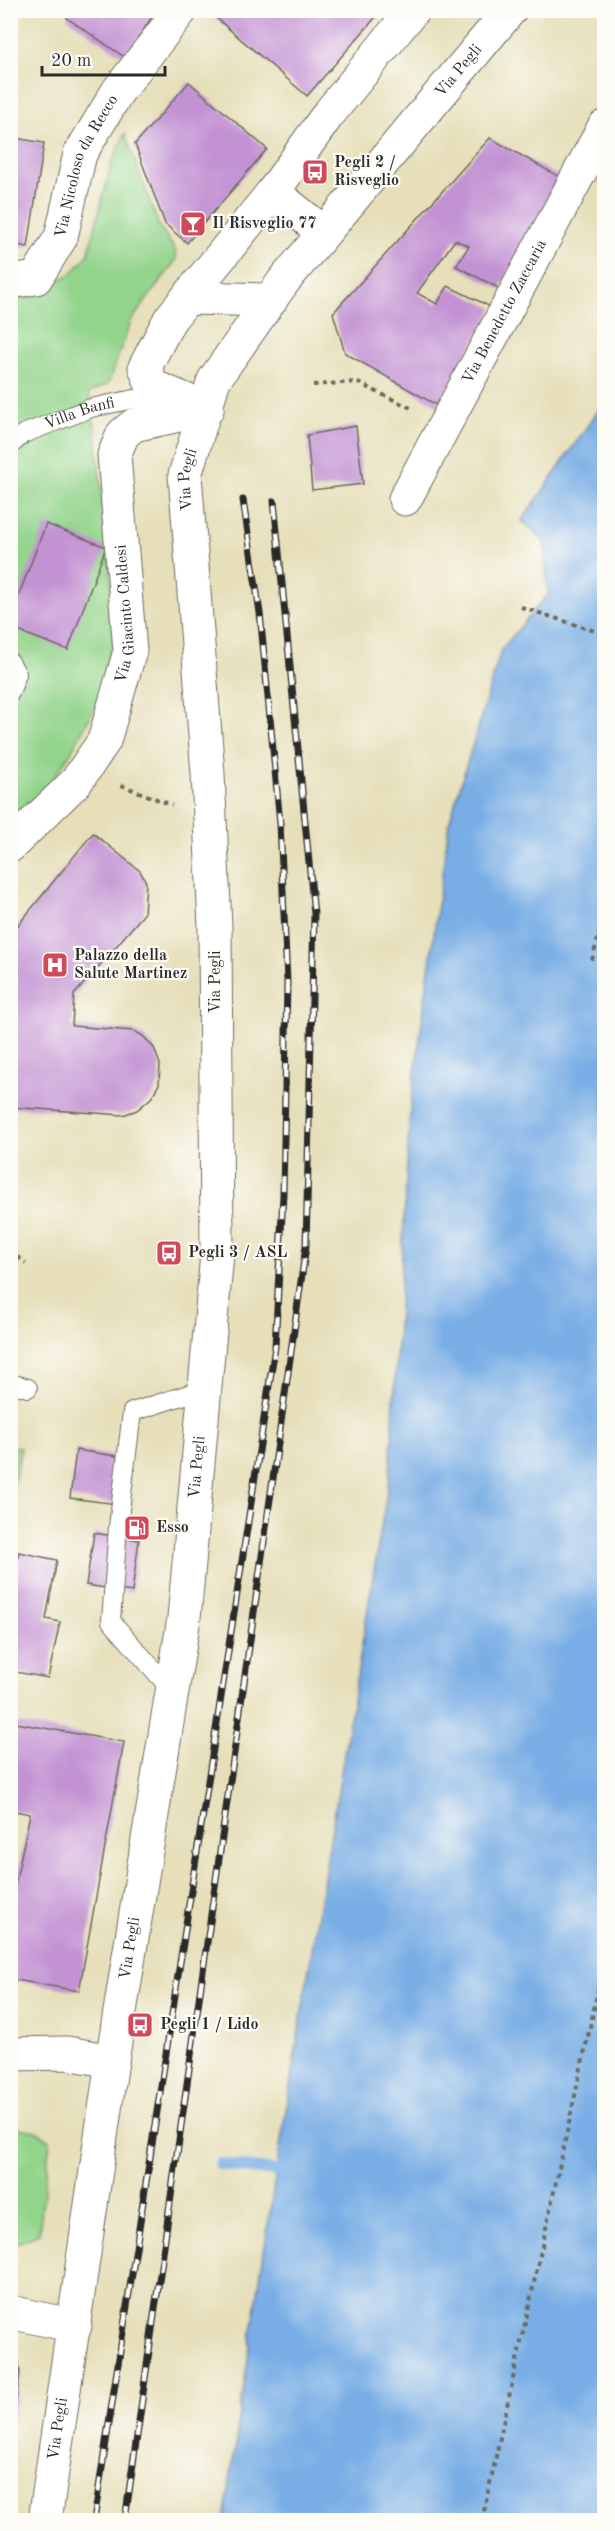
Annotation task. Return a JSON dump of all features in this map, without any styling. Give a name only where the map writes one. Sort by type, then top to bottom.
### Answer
[{"type":"main road","name":"Via Nicoloso da Recco","points":[[10,282],[36,278],[61,237],[80,154],[118,91],[181,10]]},
{"type":"main road","points":[[207,408],[152,386],[145,367],[170,319],[273,192],[327,116],[414,10]]},
{"type":"main road","name":"Via Pegli","points":[[45,2520],[112,2061],[184,1618],[217,1254],[215,927],[208,774],[185,475],[214,380],[271,300],[324,233],[510,10]]},
{"type":"main road","name":"Via Benedetto Zaccaria","points":[[405,499],[604,127]]},
{"type":"main road","points":[[273,192],[324,233]]},
{"type":"main road","points":[[188,298],[271,300]]},
{"type":"main road","name":"Via Giacinto Caldesi","points":[[10,846],[76,782],[104,741],[130,651],[114,455],[122,437],[145,401],[145,367]]},
{"type":"main road","points":[[122,437],[134,425],[207,408]]},
{"type":"main road","points":[[10,2054],[67,2053],[112,2061]]},
{"type":"main road","points":[[10,2312],[75,2326]]},
{"type":"lane","name":"Villa Banfi","points":[[10,446],[23,434],[91,408],[145,401]]},
{"type":"lane","points":[[10,662],[17,674],[10,693]]},
{"type":"lane","points":[[10,1383],[28,1388]]},
{"type":"lane","points":[[172,1692],[111,1621],[118,1527],[132,1412],[204,1389]]},
{"type":"path","points":[[313,386],[356,382],[445,424]]},
{"type":"path","points":[[521,607],[604,634]]},
{"type":"path","points":[[84,771],[177,807]]},
{"type":"path","points":[[592,960],[604,916]]},
{"type":"path","points":[[10,1252],[26,1263]]},
{"type":"path","points":[[482,2520],[604,1963]]},
{"type":"green space","points":[[125,134],[159,226],[175,250],[176,260],[131,321],[108,384],[89,393],[95,427],[116,627],[97,704],[70,754],[32,808],[11,811],[11,299],[32,296],[72,273],[88,255],[112,162]]},
{"type":"green space","points":[[10,1446],[21,1448],[11,1496]]},
{"type":"green space","points":[[16,2128],[36,2131],[50,2140],[39,2234],[20,2242],[10,2242],[11,2130]]},
{"type":"water","points":[[604,402],[604,2520],[224,2520],[276,2171],[390,1473],[410,1110],[449,823],[501,650],[548,594],[544,541],[522,521]]},
{"type":"building","points":[[72,10],[156,10],[126,58],[67,18]]},
{"type":"building","points":[[218,10],[382,10],[307,96],[214,16]]},
{"type":"building","points":[[189,82],[267,149],[187,243],[165,224],[135,144]]},
{"type":"building","points":[[10,137],[44,143],[28,247],[10,244]]},
{"type":"building","points":[[490,138],[565,180],[500,289],[456,266],[469,246],[455,240],[417,293],[437,304],[448,286],[493,308],[438,406],[345,353],[333,313]]},
{"type":"building","points":[[356,426],[363,484],[312,490],[307,435]]},
{"type":"building","points":[[46,524],[106,547],[68,650],[10,628],[10,618]]},
{"type":"building","name":"Palazzo della Salute Martinez","points":[[93,833],[140,871],[146,882],[144,914],[74,995],[72,1026],[134,1031],[143,1036],[154,1048],[160,1064],[159,1084],[151,1098],[137,1110],[123,1115],[10,1107],[10,935]]},
{"type":"building","points":[[76,1450],[123,1457],[117,1504],[70,1498]]},
{"type":"building","points":[[94,1533],[139,1540],[132,1592],[86,1585]]},
{"type":"building","points":[[19,1552],[57,1560],[46,1619],[60,1622],[48,1678],[10,1671],[10,1594]]},
{"type":"building","points":[[10,1722],[124,1742],[79,1991],[10,1979],[10,1908],[30,1814],[10,1810]]},
{"type":"building","points":[[10,2335],[16,2338],[20,2373],[12,2427]]},
{"type":"waterway","points":[[220,2164],[276,2171]]},
{"type":"railway","points":[[94,2520],[275,1347],[283,1195],[287,982],[280,823],[260,613],[243,500]]},
{"type":"railway","points":[[125,2520],[306,1246],[314,914],[274,501]]},
{"type":"place","name":"Pegli 2 / Risveglio","points":[[315,172]]},
{"type":"place","name":"Il Risveglio 77","points":[[193,224]]},
{"type":"place","name":"Palazzo della Salute Martinez","points":[[55,965]]},
{"type":"place","name":"Pegli 3 / ASL","points":[[169,1253]]},
{"type":"place","name":"Esso","points":[[137,1528]]},
{"type":"place","name":"Pegli 1 / Lido","points":[[140,2025]]}]
